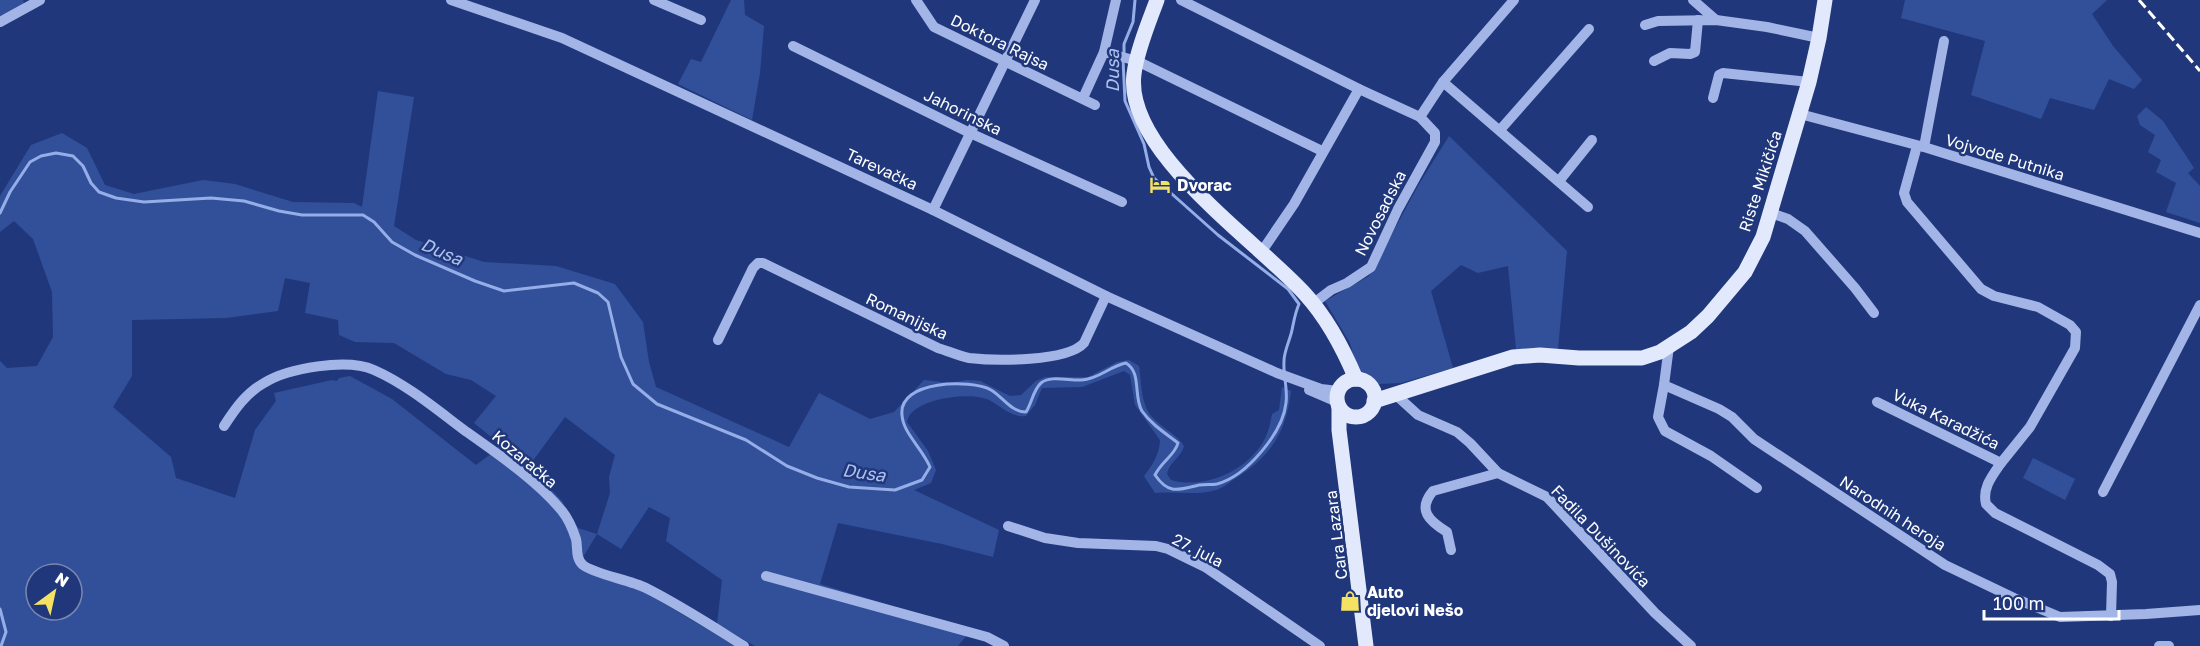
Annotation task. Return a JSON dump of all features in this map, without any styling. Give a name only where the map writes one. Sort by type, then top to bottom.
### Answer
[{"type":"main road","name":"Cara Lazara","points":[[1157,0],[1134,61],[1133,75],[1139,111],[1146,129],[1166,159],[1193,189],[1262,250],[1314,303],[1330,326],[1341,365],[1343,393],[1340,430],[1366,646]]},
{"type":"main road","name":"Riste Mikičića","points":[[1372,394],[1396,395],[1514,357],[1540,355],[1579,358],[1642,358],[1669,346],[1691,332],[1708,316],[1745,272],[1763,237],[1809,82],[1825,0]]},
{"type":"main road","points":[[1362,381],[1372,394],[1368,412],[1357,417],[1346,414],[1343,393],[1362,381]]},
{"type":"main road","name":"Riste Mikičića","points":[[1372,394],[1387,388],[1430,385]]},
{"type":"main road","name":"Cara Lazara","points":[[1344,455],[1347,431],[1357,417]]},
{"type":"street","points":[[0,22],[40,0]]},
{"type":"street","name":"Tarevačka","points":[[451,0],[479,4],[562,38],[933,210],[1106,296],[1285,377],[1321,389],[1343,393]]},
{"type":"street","points":[[654,0],[701,20]]},
{"type":"street","name":"Doktora Rajsa","points":[[916,0],[934,27],[1095,105]]},
{"type":"street","points":[[933,210],[1035,0]]},
{"type":"street","points":[[1181,0],[1420,117],[1443,82],[1514,0]]},
{"type":"street","points":[[1693,0],[1716,20]]},
{"type":"street","points":[[1083,98],[1107,53],[1115,4]]},
{"type":"street","points":[[1654,61],[1670,53],[1695,52],[1698,20]]},
{"type":"street","points":[[1645,25],[1658,21],[1716,20],[1819,38]]},
{"type":"street","points":[[1500,130],[1589,29]]},
{"type":"street","name":"Vuka Karadžića","points":[[1877,402],[2001,463],[2030,427],[2075,348],[2076,332],[2070,325],[2038,307],[1994,296],[1982,289],[1907,202],[1904,193],[1921,147],[1944,42]]},
{"type":"street","name":"Jahorinska","points":[[793,46],[970,133],[1122,202]]},
{"type":"street","points":[[1107,53],[1134,61],[1322,151]]},
{"type":"street","points":[[1713,98],[1719,75],[1723,73],[1809,82]]},
{"type":"street","points":[[1443,82],[1588,207]]},
{"type":"street","points":[[1262,250],[1294,204],[1359,89]]},
{"type":"street","name":"Vojvode Putnika","points":[[1800,114],[1921,147],[2200,232]]},
{"type":"street","name":"Novosadska","points":[[1314,303],[1330,290],[1347,283],[1371,267],[1398,209],[1435,142],[1435,133],[1420,117]]},
{"type":"street","points":[[1559,181],[1592,140]]},
{"type":"street","points":[[1771,213],[1788,219],[1805,231],[1874,313]]},
{"type":"street","name":"Romanijska","points":[[718,340],[753,268],[758,263],[763,263],[938,348],[966,358],[1001,361],[1029,359],[1079,349],[1106,296]]},
{"type":"street","points":[[2103,492],[2200,305]]},
{"type":"street","points":[[1669,346],[1658,417],[1661,426],[1665,431],[1711,456],[1757,488]]},
{"type":"street","name":"Kozaračka","points":[[224,426],[237,405],[252,392],[264,382],[287,373],[309,368],[358,365],[383,374],[490,448],[552,500],[563,512],[571,527],[576,540],[578,559],[582,564],[645,588],[744,646]]},
{"type":"street","name":"Narodnih heroja","points":[[1664,385],[1719,409],[1732,417],[1754,439],[1945,565],[2013,598],[2060,617],[2200,610]]},
{"type":"street","name":"Fadila Dušinovića","points":[[1396,395],[1418,415],[1457,432],[1498,473],[1547,497],[1655,613],[1691,646]]},
{"type":"street","points":[[2001,463],[1988,482],[1985,491],[1986,504],[1995,513],[2098,565],[2110,574],[2112,582],[2111,616]]},
{"type":"street","points":[[1450,550],[1447,532],[1428,518],[1425,507],[1426,499],[1433,491],[1498,473]]},
{"type":"street","name":"27. jula","points":[[1008,526],[1045,538],[1067,542],[1156,546],[1168,549],[1205,567],[1320,646]]},
{"type":"street","points":[[766,576],[987,637],[1004,646]]},
{"type":"street","points":[[2159,646],[2169,646]]},
{"type":"shaded area","points":[[0,0],[23,0],[25,5],[0,16]]},
{"type":"shaded area","points":[[731,0],[744,0],[745,15],[764,26],[760,73],[752,120],[678,84],[691,59],[701,62]]},
{"type":"shaded area","points":[[1905,0],[2107,0],[2092,14],[2113,46],[2142,80],[2134,89],[2109,79],[2094,110],[2050,98],[2041,119],[1971,95],[1985,41],[1901,18]]},
{"type":"shaded area","points":[[378,91],[414,97],[394,226],[416,240],[484,262],[556,266],[615,284],[643,322],[649,362],[656,387],[789,447],[819,393],[870,419],[894,412],[924,380],[950,383],[967,380],[980,381],[1010,396],[1021,395],[1036,381],[1045,377],[1088,377],[1117,362],[1129,360],[1139,366],[1142,395],[1150,414],[1184,446],[1167,474],[1171,480],[1195,482],[1207,481],[1231,472],[1251,457],[1264,440],[1272,414],[1279,410],[1282,387],[1291,391],[1289,406],[1275,441],[1259,460],[1221,488],[1193,493],[1155,493],[1144,476],[1159,450],[1160,440],[1135,405],[1130,375],[1124,371],[1082,387],[1042,388],[1035,405],[1026,416],[1014,415],[983,398],[964,396],[928,403],[918,408],[907,422],[928,451],[936,470],[931,483],[914,490],[999,530],[993,557],[838,523],[820,584],[971,630],[958,646],[755,646],[717,624],[722,580],[666,541],[670,518],[649,507],[621,549],[597,534],[577,567],[630,583],[735,646],[0,646],[0,361],[7,368],[37,366],[53,337],[52,292],[33,239],[14,221],[0,232],[0,196],[31,145],[62,133],[87,148],[105,185],[134,194],[203,180],[235,184],[293,202],[354,203],[362,207]],"holes":[[[285,278],[310,283],[305,313],[338,320],[339,335],[355,342],[394,343],[446,374],[471,380],[496,396],[474,423],[500,444],[476,465],[392,399],[350,376],[339,378],[337,381],[332,380],[274,393],[276,401],[255,430],[235,498],[176,478],[171,457],[113,407],[132,376],[132,320],[226,318],[278,311]],[[565,417],[615,455],[609,477],[610,493],[597,534],[578,528],[562,501],[529,466]]]},
{"type":"shaded area","points":[[2146,107],[2163,121],[2194,168],[2188,173],[2200,186],[2200,223],[2166,212],[2176,183],[2156,172],[2161,160],[2148,152],[2155,135],[2140,125],[2137,116]]},
{"type":"shaded area","points":[[1449,136],[1567,251],[1558,349],[1516,349],[1508,266],[1478,273],[1461,265],[1431,291],[1453,368],[1401,383],[1379,384],[1358,372],[1350,343],[1325,301],[1369,276],[1419,184]]},
{"type":"shaded area","points":[[2033,458],[2075,479],[2065,500],[2023,478]]},
{"type":"waterway","name":"Dusa","points":[[1124,53],[1124,44],[1133,22],[1135,0]]},
{"type":"waterway","name":"Dusa","points":[[0,213],[10,192],[30,162],[41,156],[56,153],[73,156],[83,166],[91,183],[99,192],[116,198],[144,202],[211,198],[244,201],[302,215],[363,215],[374,222],[392,242],[415,255],[504,291],[574,283],[598,293],[608,302],[621,357],[633,384],[657,404],[746,440],[787,466],[849,487],[895,490],[922,480],[930,467],[909,434],[902,415],[904,403],[911,395],[923,389],[953,384],[981,386],[991,390],[1016,410],[1026,412],[1036,389],[1045,381],[1088,379],[1126,363],[1134,373],[1142,411],[1178,443],[1155,475],[1165,486],[1174,489],[1217,484],[1240,472],[1251,463],[1278,427],[1286,403],[1284,357],[1299,304],[1288,289],[1218,235],[1154,178],[1144,144],[1125,101],[1123,60]]},
{"type":"waterway","name":"Dusa","points":[[0,609],[6,632],[1,646]]},
{"type":"railway","points":[[2139,0],[2200,71]]},
{"type":"place","name":"Dvorac","points":[[1160,185]]},
{"type":"place","name":"Auto djelovi Nešo","points":[[1350,601]]}]
